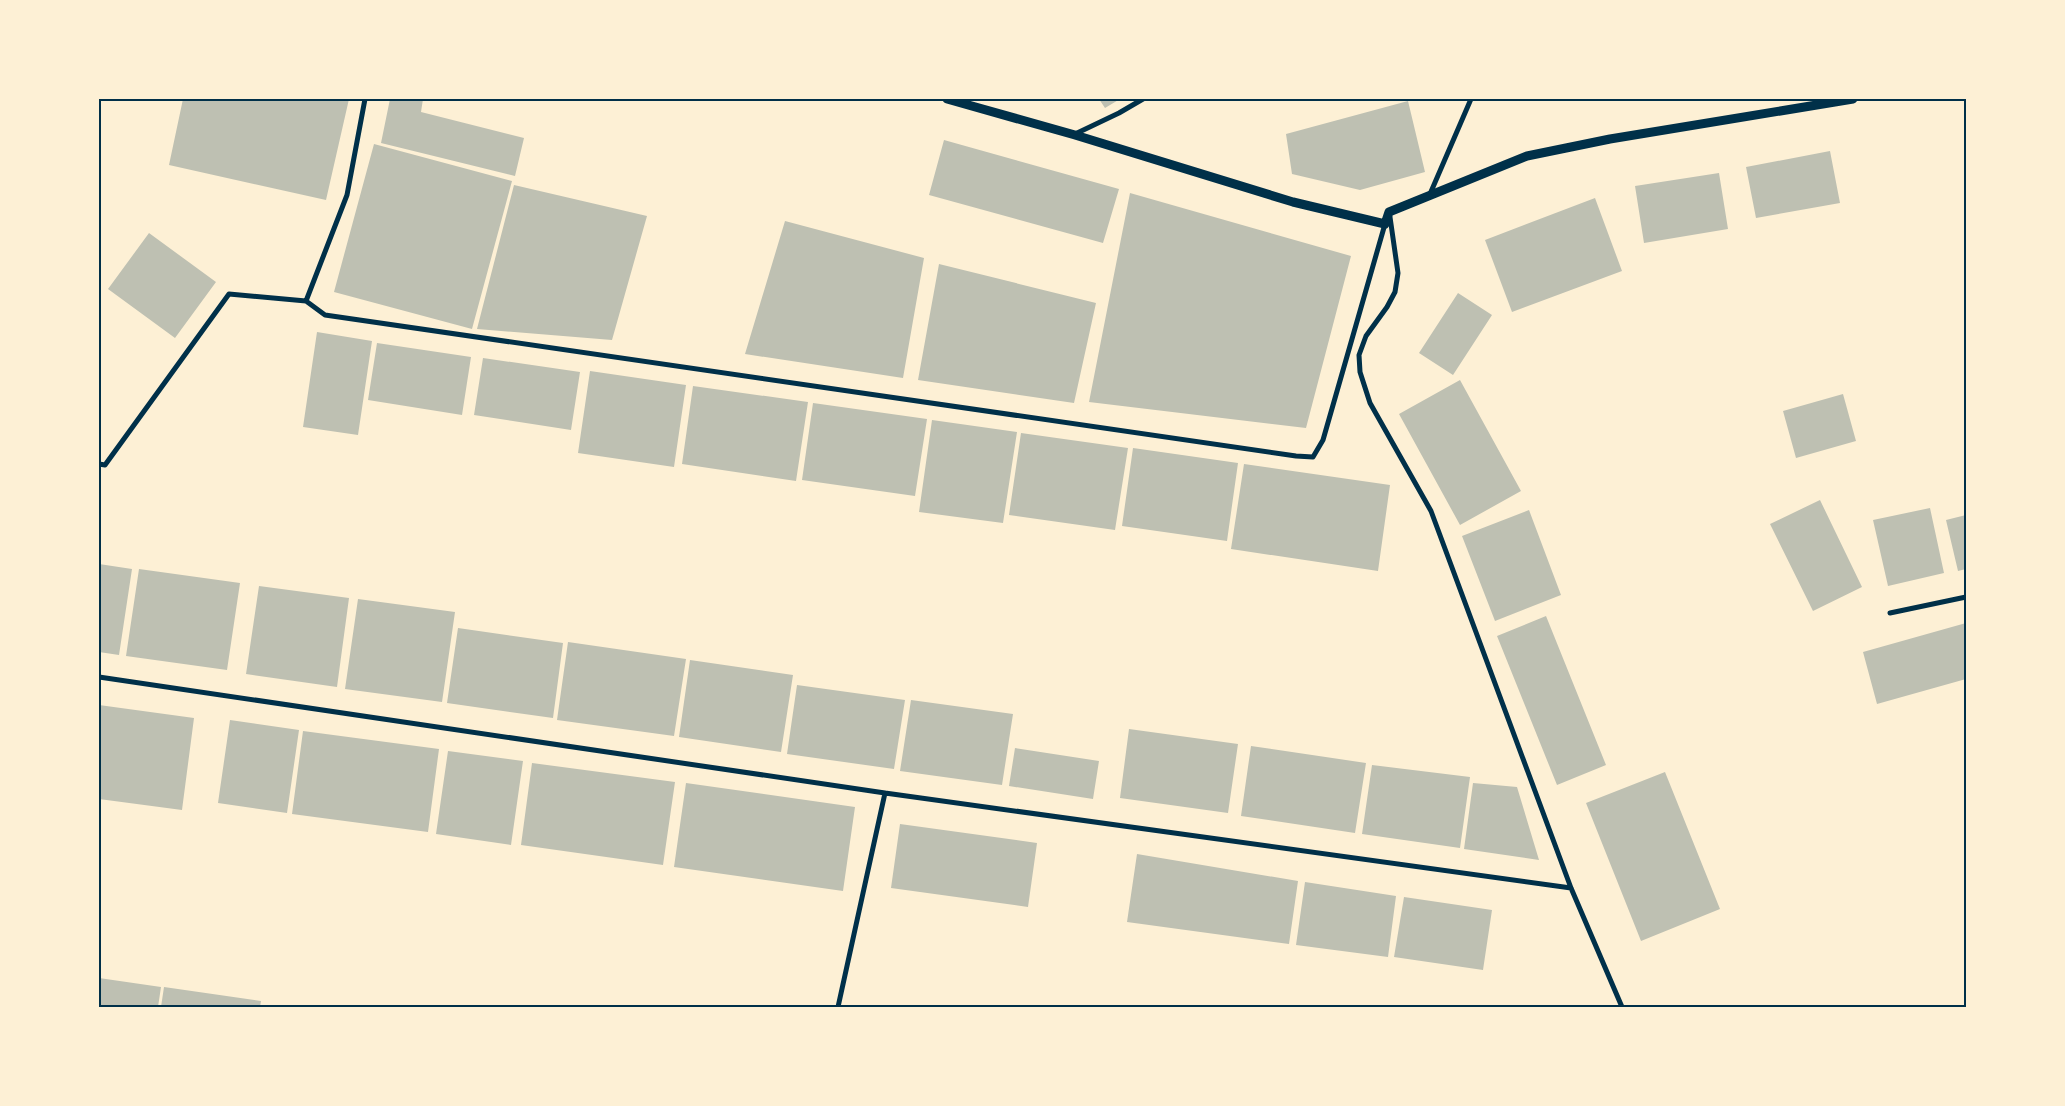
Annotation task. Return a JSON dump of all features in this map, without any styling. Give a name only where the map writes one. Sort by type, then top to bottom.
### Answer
[{"type":"street","points":[[306,301],[347,195],[365,99]]},
{"type":"street","points":[[947,99],[1075,135],[1293,202],[1384,224]]},
{"type":"street","points":[[1075,135],[1143,99]]},
{"type":"street","points":[[1430,194],[1471,99]]},
{"type":"street","points":[[99,464],[105,465],[229,294],[306,301],[325,315],[1313,457],[1323,440],[1389,212],[1527,156],[1610,139],[1853,99]]},
{"type":"street","points":[[1389,212],[1398,273],[1395,292],[1387,307],[1366,336],[1359,355],[1360,372],[1370,403],[1431,512],[1570,888],[1622,1007]]},
{"type":"street","points":[[1890,613],[1966,597]]},
{"type":"street","points":[[99,677],[886,793],[1570,888]]},
{"type":"street","points":[[838,1007],[886,793]]},
{"type":"building","points":[[183,99],[349,99],[326,200],[169,165]]},
{"type":"building","points":[[390,99],[423,99],[421,112],[524,138],[515,176],[381,143]]},
{"type":"building","points":[[1099,99],[1120,99],[1105,108]]},
{"type":"building","points":[[1408,101],[1425,172],[1360,190],[1292,174],[1286,134]]},
{"type":"building","points":[[944,140],[1119,189],[1103,243],[929,195]]},
{"type":"building","points":[[374,144],[512,181],[472,329],[334,292]]},
{"type":"building","points":[[1830,151],[1840,203],[1756,218],[1746,167]]},
{"type":"building","points":[[1719,173],[1728,229],[1644,243],[1635,186]]},
{"type":"building","points":[[514,185],[647,216],[612,340],[477,329]]},
{"type":"building","points":[[1130,193],[1351,256],[1306,428],[1089,402]]},
{"type":"building","points":[[1595,198],[1622,271],[1512,312],[1485,240]]},
{"type":"building","points":[[785,221],[924,258],[903,378],[745,354]]},
{"type":"building","points":[[149,233],[216,282],[175,338],[108,289]]},
{"type":"building","points":[[939,264],[1096,303],[1074,403],[918,380]]},
{"type":"building","points":[[1458,293],[1492,315],[1453,375],[1419,353]]},
{"type":"building","points":[[317,332],[372,341],[358,435],[303,427]]},
{"type":"building","points":[[377,343],[471,357],[462,415],[368,400]]},
{"type":"building","points":[[483,358],[580,372],[571,430],[474,415]]},
{"type":"building","points":[[590,371],[686,385],[674,467],[578,453]]},
{"type":"building","points":[[1460,380],[1521,491],[1460,525],[1399,414]]},
{"type":"building","points":[[693,386],[808,402],[796,481],[682,464]]},
{"type":"building","points":[[1843,394],[1856,441],[1796,458],[1783,411]]},
{"type":"building","points":[[813,403],[927,419],[915,496],[802,480]]},
{"type":"building","points":[[932,420],[1017,432],[1003,523],[919,512]]},
{"type":"building","points":[[1021,433],[1128,448],[1115,530],[1009,515]]},
{"type":"building","points":[[1133,448],[1238,463],[1227,541],[1122,526]]},
{"type":"building","points":[[1244,464],[1390,485],[1378,571],[1231,549]]},
{"type":"building","points":[[1820,500],[1862,587],[1813,611],[1770,524]]},
{"type":"building","points":[[1930,508],[1944,573],[1888,586],[1873,520]]},
{"type":"building","points":[[1529,510],[1561,595],[1495,621],[1462,536]]},
{"type":"building","points":[[1966,515],[1966,569],[1958,571],[1946,520]]},
{"type":"building","points":[[99,564],[132,569],[119,655],[99,652]]},
{"type":"building","points":[[139,569],[240,583],[227,670],[126,656]]},
{"type":"building","points":[[259,586],[349,598],[337,687],[246,674]]},
{"type":"building","points":[[358,599],[455,612],[442,702],[345,689]]},
{"type":"building","points":[[1546,616],[1606,765],[1557,785],[1497,636]]},
{"type":"building","points":[[1966,623],[1966,679],[1877,704],[1863,652]]},
{"type":"building","points":[[458,628],[563,643],[553,718],[447,703]]},
{"type":"building","points":[[568,642],[686,659],[674,736],[557,720]]},
{"type":"building","points":[[690,660],[793,675],[781,752],[679,737]]},
{"type":"building","points":[[797,685],[905,700],[894,769],[787,754]]},
{"type":"building","points":[[911,700],[1013,714],[1002,785],[900,771]]},
{"type":"building","points":[[99,705],[194,718],[182,810],[99,799]]},
{"type":"building","points":[[230,720],[299,730],[287,813],[218,803]]},
{"type":"building","points":[[1129,729],[1238,744],[1228,813],[1120,798]]},
{"type":"building","points":[[303,731],[439,749],[428,832],[292,814]]},
{"type":"building","points":[[1251,746],[1366,763],[1355,833],[1241,816]]},
{"type":"building","points":[[1015,748],[1099,761],[1093,799],[1009,786]]},
{"type":"building","points":[[448,751],[523,761],[511,845],[436,834]]},
{"type":"building","points":[[532,763],[675,782],[663,865],[521,845]]},
{"type":"building","points":[[1372,765],[1470,777],[1460,848],[1362,834]]},
{"type":"building","points":[[1665,772],[1720,909],[1641,941],[1586,803]]},
{"type":"building","points":[[686,783],[855,807],[843,891],[674,867]]},
{"type":"building","points":[[1473,783],[1517,787],[1539,860],[1464,849]]},
{"type":"building","points":[[900,824],[1037,843],[1028,907],[891,888]]},
{"type":"building","points":[[1137,854],[1298,881],[1289,944],[1127,922]]},
{"type":"building","points":[[1305,882],[1396,896],[1388,957],[1296,945]]},
{"type":"building","points":[[1404,897],[1492,910],[1483,970],[1394,957]]},
{"type":"building","points":[[99,978],[161,987],[158,1007],[99,1007]]},
{"type":"building","points":[[164,987],[261,1001],[260,1007],[161,1007]]}]
